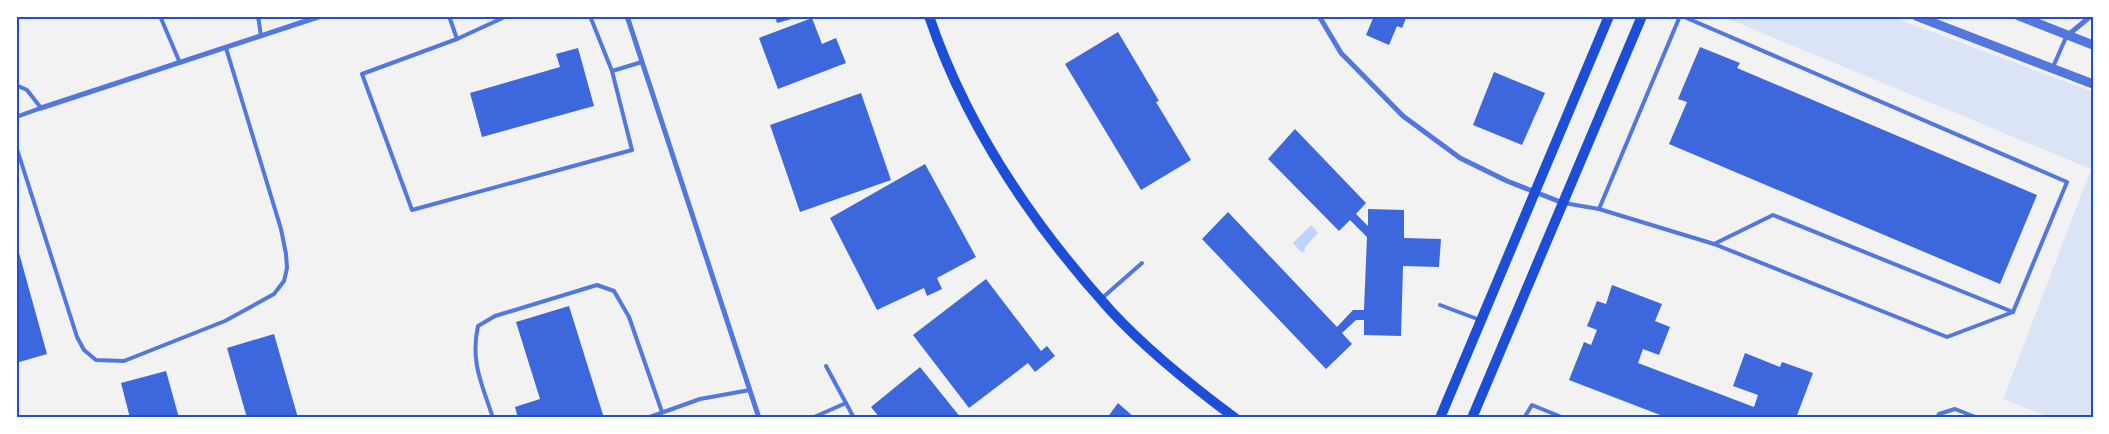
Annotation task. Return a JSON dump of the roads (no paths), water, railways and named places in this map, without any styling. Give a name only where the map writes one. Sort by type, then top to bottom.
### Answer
[{"type":"main road","points":[[928,16],[937,42],[981,135],[1046,233],[1112,312],[1170,366],[1234,418]]},
{"type":"main road","points":[[1440,418],[1610,16]]},
{"type":"main road","points":[[1472,418],[1642,16]]},
{"type":"street","points":[[41,108],[321,16]]},
{"type":"street","points":[[627,16],[759,418]]},
{"type":"street","points":[[1319,16],[1341,53],[1403,116],[1460,158],[1564,203]]},
{"type":"street","points":[[1916,16],[2093,84]]},
{"type":"street","points":[[2019,16],[2093,45]]},
{"type":"street","points":[[2067,35],[2091,16]]},
{"type":"lane","points":[[160,16],[180,62]]},
{"type":"lane","points":[[258,16],[261,36]]},
{"type":"lane","points":[[449,16],[457,39]]},
{"type":"lane","points":[[507,16],[457,39],[362,74],[412,210],[632,150],[612,71],[590,16]]},
{"type":"lane","points":[[1564,203],[1599,209],[1714,244],[1947,337],[2013,312],[2067,182],[1681,16],[1599,209]]},
{"type":"lane","points":[[2052,69],[2067,35]]},
{"type":"lane","points":[[16,146],[77,338],[84,350],[96,360],[124,360],[225,320],[274,294],[284,280],[287,268],[286,254],[271,191],[226,48]]},
{"type":"lane","points":[[612,71],[642,62]]},
{"type":"lane","points":[[16,85],[27,90],[41,108],[16,117]]},
{"type":"lane","points":[[1714,244],[1773,215],[2013,312]]},
{"type":"lane","points":[[1102,299],[1142,263]]},
{"type":"lane","points":[[493,418],[475,365],[475,342],[478,326],[495,316],[597,285],[614,291],[629,317],[662,412]]},
{"type":"lane","points":[[1440,305],[1482,321]]},
{"type":"lane","points":[[826,366],[854,418]]},
{"type":"lane","points":[[648,418],[700,399],[750,390]]},
{"type":"lane","points":[[812,418],[846,403]]},
{"type":"lane","points":[[1524,418],[1532,405],[1564,418]]},
{"type":"lane","points":[[1937,418],[1939,414],[1955,409],[1978,418]]},
{"type":"water","points":[[1311,225],[1318,233],[1302,253],[1293,243]]}]
